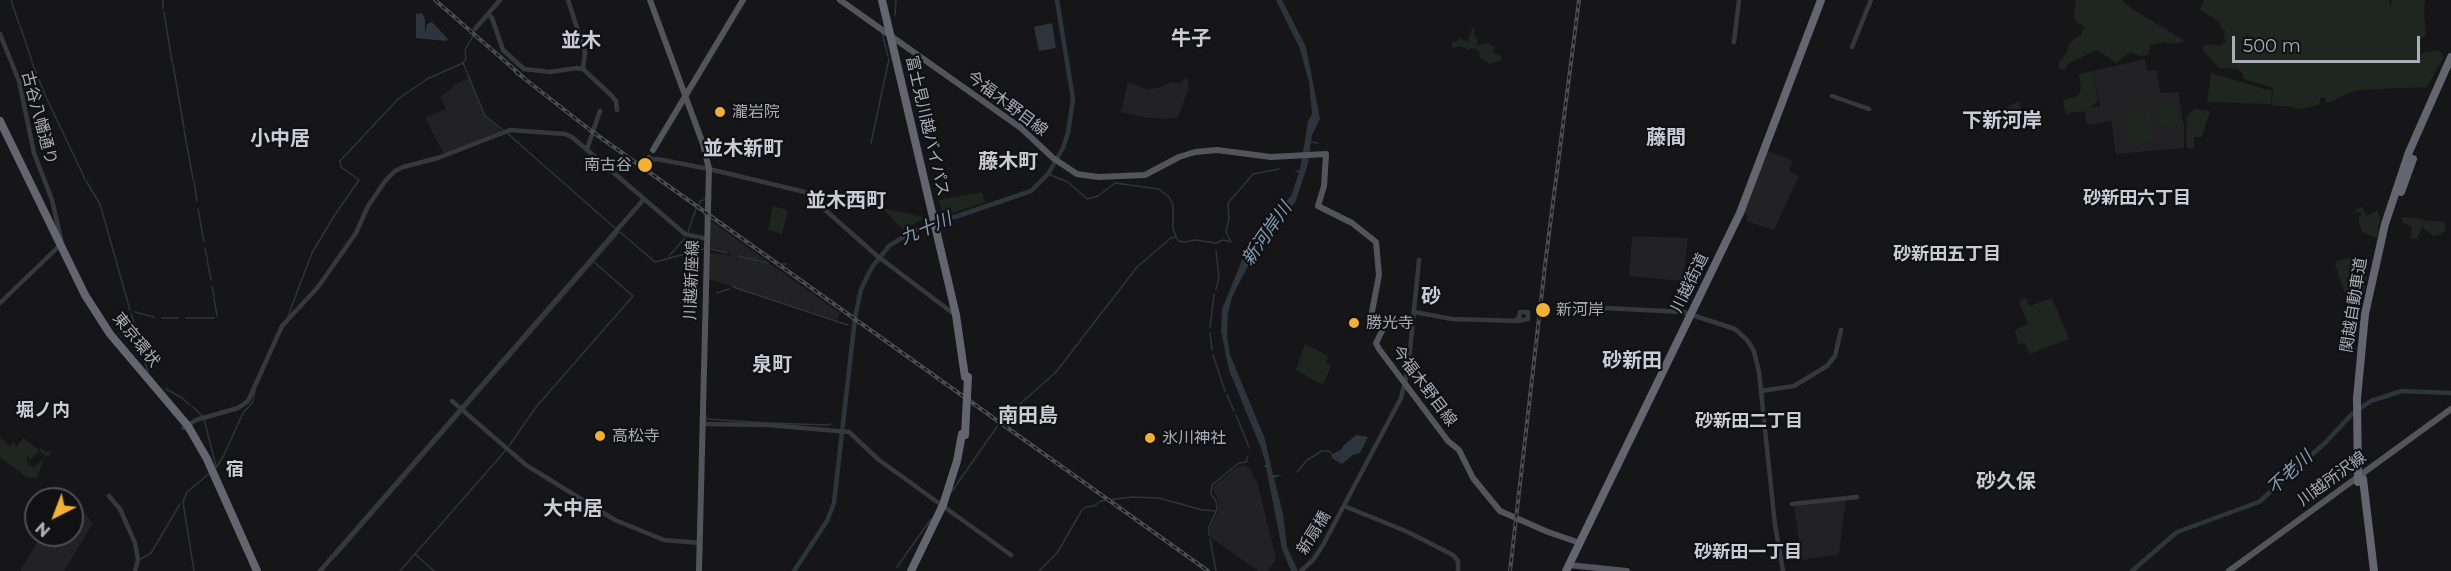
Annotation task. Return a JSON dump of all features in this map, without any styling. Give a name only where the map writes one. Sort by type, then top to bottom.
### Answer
[{"type":"highway","name":"富士見川越バイパス","points":[[884,0],[958,317],[966,377],[964,434],[957,461],[944,506],[913,571]]},
{"type":"highway","name":"川越街道","points":[[1568,568],[1740,213],[1821,0]]},
{"type":"highway","name":"関越自動車道","points":[[2368,571],[2360,480],[2360,397],[2365,314],[2385,224],[2409,152],[2451,57]]},
{"type":"highway","name":"関越自動車道","points":[[2360,397],[2371,314],[2383,253],[2411,164],[2451,69]]},
{"type":"highway","name":"東京環状","points":[[0,121],[79,290],[105,333],[186,427],[207,459],[256,571]]},
{"type":"highway","name":"東京環状","points":[[0,128],[59,245]]},
{"type":"highway","name":"関越自動車道","points":[[2360,480],[2374,571]]},
{"type":"main road","name":"川越新座線","points":[[650,0],[703,144],[709,169],[699,571]]},
{"type":"main road","points":[[653,155],[684,97],[744,0]]},
{"type":"main road","name":"今福木野目線","points":[[840,0],[1021,128],[1056,161],[1072,172],[1090,177],[1147,175],[1179,157],[1196,152],[1217,150],[1270,157],[1326,154],[1324,186],[1318,206],[1352,223],[1376,242],[1379,275],[1371,317],[1382,331],[1376,343],[1448,441],[1459,450],[1473,478],[1500,511],[1580,543]]},
{"type":"main road","name":"川越所沢線","points":[[2229,571],[2451,409]]},
{"type":"main road","points":[[1568,568],[1627,571]]},
{"type":"street","points":[[475,29],[500,0]]},
{"type":"street","points":[[568,0],[585,52],[584,69]]},
{"type":"street","points":[[1734,42],[1739,0]]},
{"type":"street","points":[[1852,46],[1871,0]]},
{"type":"street","points":[[488,14],[492,18],[503,50],[524,69],[550,72],[584,69],[612,96],[617,110]]},
{"type":"street","name":"古谷八幡通り","points":[[0,34],[19,81],[34,153],[52,200],[61,236],[59,245]]},
{"type":"street","points":[[1832,96],[1869,109]]},
{"type":"street","points":[[587,150],[600,111]]},
{"type":"street","points":[[186,427],[208,415],[238,408],[248,401],[282,326],[305,304],[318,287],[358,229],[372,200],[395,171],[438,158],[512,129],[565,134],[685,234],[707,239]]},
{"type":"street","points":[[653,155],[805,192],[882,260],[958,317]]},
{"type":"street","points":[[320,571],[644,199]]},
{"type":"street","points":[[0,303],[59,245]]},
{"type":"street","name":"新扇橋","points":[[1301,571],[1308,566],[1320,550],[1398,404],[1405,385],[1419,260]]},
{"type":"street","points":[[1578,310],[1612,308],[1667,310],[1692,314],[1736,329],[1745,338],[1756,357],[1774,516],[1783,571]]},
{"type":"street","points":[[1414,312],[1452,319],[1515,321]]},
{"type":"street","points":[[1761,391],[1794,386],[1827,366],[1835,356],[1841,330]]},
{"type":"street","points":[[452,401],[526,465],[615,520],[664,540],[700,543]]},
{"type":"street","points":[[703,424],[846,431],[856,437],[879,460],[1011,555]]},
{"type":"street","points":[[109,496],[120,509],[132,535],[138,560],[135,571]]},
{"type":"street","points":[[1792,504],[1857,497]]},
{"type":"street","points":[[1344,506],[1408,532],[1453,555],[1458,561],[1458,570]]},
{"type":"shaded area","points":[[1276,0],[1282,0],[1306,47],[1320,119],[1312,135],[1308,164],[1295,203],[1263,237],[1232,297],[1228,314],[1227,336],[1230,355],[1265,439],[1273,475],[1282,475],[1274,478],[1283,514],[1287,547],[1298,571],[1291,571],[1282,549],[1266,467],[1263,467],[1266,464],[1229,370],[1221,331],[1222,309],[1245,253],[1250,249],[1261,229],[1291,196],[1299,173],[1294,171],[1300,170],[1308,121],[1312,114],[1309,82],[1300,49]]},
{"type":"shaded area","points":[[2076,0],[2121,0],[2185,41],[2150,45],[2148,55],[2139,56],[2130,52],[2116,63],[2097,50],[2069,63],[2064,70],[2059,68],[2059,61],[2062,60],[2071,42],[2081,34],[2085,27],[2074,17]]},
{"type":"shaded area","points":[[2204,0],[2389,0],[2391,9],[2391,0],[2425,0],[2426,35],[2420,40],[2421,49],[2417,53],[2421,55],[2437,50],[2444,57],[2427,87],[2360,90],[2350,92],[2331,102],[2326,102],[2324,97],[2321,97],[2319,105],[2299,109],[2274,106],[2272,104],[2273,88],[2244,79],[2238,69],[2219,68],[2203,51],[2203,46],[2208,44],[2219,46],[2226,42],[2225,30],[2221,28],[2220,22],[2200,10]]},
{"type":"shaded area","points":[[422,13],[425,19],[425,34],[427,24],[432,22],[448,39],[446,41],[416,38],[416,14]]},
{"type":"shaded area","points":[[1052,23],[1056,48],[1039,51],[1034,27]]},
{"type":"shaded area","points":[[1472,29],[1475,29],[1474,36],[1477,37],[1478,45],[1488,43],[1495,47],[1493,53],[1501,56],[1501,60],[1490,64],[1480,58],[1479,51],[1472,48],[1469,50],[1460,46],[1452,48],[1452,42],[1460,38],[1468,42]]},
{"type":"shaded area","points":[[2145,59],[2147,71],[2157,70],[2160,93],[2180,92],[2184,148],[2116,154],[2111,121],[2087,125],[2084,109],[2100,106],[2093,71]]},
{"type":"shaded area","points":[[2093,71],[2098,101],[2081,112],[2071,112],[2066,115],[2063,101],[2079,95],[2081,89],[2079,74]]},
{"type":"shaded area","points":[[2211,73],[2272,91],[2271,104],[2207,102]]},
{"type":"shaded area","points":[[1187,77],[1189,87],[1178,117],[1149,118],[1121,112],[1128,82],[1147,89],[1158,88],[1171,82],[1180,83]]},
{"type":"shaded area","points":[[470,78],[485,115],[501,131],[444,154],[425,118],[446,109],[440,97],[452,88],[452,85]]},
{"type":"shaded area","points":[[2019,101],[2024,122],[1999,127],[1997,113]]},
{"type":"shaded area","points":[[2174,102],[2177,105],[2180,128],[2169,130],[2156,122],[2154,104]]},
{"type":"shaded area","points":[[2149,105],[2154,142],[2129,146],[2123,109]]},
{"type":"shaded area","points":[[2195,109],[2210,111],[2202,137],[2194,137],[2194,149],[2187,148],[2186,117]]},
{"type":"shaded area","points":[[1766,150],[1793,161],[1789,171],[1799,176],[1774,230],[1746,221],[1748,215],[1743,213]]},
{"type":"shaded area","points":[[982,192],[985,202],[943,216],[939,200]]},
{"type":"shaded area","points":[[773,206],[788,210],[782,234],[768,230]]},
{"type":"shaded area","points":[[2362,207],[2367,216],[2378,210],[2380,219],[2377,238],[2362,232],[2358,218],[2362,214],[2356,213],[2355,210]]},
{"type":"shaded area","points":[[882,208],[923,217],[924,219],[902,229]]},
{"type":"shaded area","points":[[2402,217],[2423,219],[2424,223],[2425,220],[2445,222],[2445,230],[2433,236],[2422,227],[2417,239],[2411,239],[2412,226],[2402,222]]},
{"type":"shaded area","points":[[711,221],[768,262],[758,259],[757,262],[769,263],[840,313],[837,320],[709,279],[710,253],[730,255],[730,253],[710,248]]},
{"type":"shaded area","points":[[1632,236],[1688,238],[1683,281],[1629,276]]},
{"type":"shaded area","points":[[2353,257],[2354,261],[2369,262],[2368,267],[2354,271],[2356,274],[2367,277],[2363,296],[2345,295],[2335,264],[2337,261]]},
{"type":"shaded area","points":[[2026,298],[2030,306],[2052,298],[2069,339],[2030,354],[2025,343],[2018,344],[2015,330],[2028,324],[2019,302]]},
{"type":"shaded area","points":[[1305,344],[1328,356],[1326,363],[1331,366],[1323,385],[1296,370]]},
{"type":"shaded area","points":[[1356,435],[1368,437],[1360,453],[1353,455],[1342,464],[1333,459],[1331,455],[1342,449]]},
{"type":"shaded area","points":[[0,437],[10,447],[13,442],[17,447],[23,438],[39,450],[32,459],[26,456],[28,464],[33,468],[44,459],[37,478],[26,477],[0,457]]},
{"type":"shaded area","points":[[41,448],[46,452],[51,450],[49,456],[46,456],[39,450]]},
{"type":"shaded area","points":[[1243,465],[1251,469],[1253,478],[1257,480],[1276,559],[1268,571],[1258,571],[1210,537],[1211,525],[1218,512],[1218,500],[1213,490],[1214,486],[1237,467]]},
{"type":"shaded area","points":[[1846,500],[1839,554],[1802,560],[1794,505]]},
{"type":"shaded area","points":[[84,514],[93,523],[84,538]]},
{"type":"shaded area","points":[[35,547],[78,547],[64,571],[20,571]]},
{"type":"waterway","points":[[11,0],[19,24]]},
{"type":"waterway","points":[[163,0],[163,9]]},
{"type":"waterway","points":[[895,15],[896,0]]},
{"type":"waterway","name":"九十川","points":[[794,571],[827,521],[834,503],[855,318],[861,289],[872,267],[890,245],[914,231],[1031,191],[1048,174],[1063,148],[1068,133],[1073,99],[1057,0]]},
{"type":"waterway","points":[[164,12],[172,62]]},
{"type":"waterway","points":[[20,26],[32,61]]},
{"type":"waterway","points":[[882,33],[888,56]]},
{"type":"waterway","points":[[473,36],[465,50],[466,59],[463,63],[485,116],[503,130]]},
{"type":"waterway","points":[[871,143],[889,59]]},
{"type":"waterway","points":[[32,63],[46,97]]},
{"type":"waterway","points":[[288,316],[312,253],[359,180],[341,167],[340,161],[398,99],[427,79],[463,63]]},
{"type":"waterway","points":[[173,64],[184,128]]},
{"type":"waterway","points":[[47,99],[85,179]]},
{"type":"waterway","points":[[184,130],[193,179]]},
{"type":"waterway","points":[[507,133],[616,229]]},
{"type":"waterway","points":[[1310,142],[1318,143]]},
{"type":"waterway","points":[[1231,242],[1226,232],[1229,219],[1228,203],[1253,174],[1279,169]]},
{"type":"waterway","points":[[1048,174],[1068,182],[1087,199],[1098,196],[1115,183],[1159,189],[1169,197],[1173,205],[1173,229],[1178,241],[1195,240],[1216,243],[1223,240],[1231,242]]},
{"type":"waterway","points":[[86,181],[100,204],[130,310]]},
{"type":"waterway","points":[[194,181],[197,201]]},
{"type":"waterway","points":[[699,205],[700,201],[707,199]]},
{"type":"waterway","points":[[198,209],[200,219]]},
{"type":"waterway","points":[[688,232],[696,209]]},
{"type":"waterway","points":[[200,221],[204,241]]},
{"type":"waterway","points":[[336,556],[619,232]]},
{"type":"waterway","points":[[620,232],[655,262],[704,249]]},
{"type":"waterway","points":[[952,491],[1001,421],[1056,372],[1137,267],[1175,237]]},
{"type":"waterway","points":[[669,256],[685,238]]},
{"type":"waterway","points":[[205,248],[207,257]]},
{"type":"waterway","points":[[711,249],[727,253]]},
{"type":"waterway","points":[[1216,251],[1219,278],[1216,289]]},
{"type":"waterway","points":[[738,256],[768,263]]},
{"type":"waterway","points":[[207,259],[211,280]]},
{"type":"waterway","points":[[509,446],[536,407],[633,296],[594,262]]},
{"type":"waterway","points":[[212,287],[214,296]]},
{"type":"waterway","points":[[733,287],[848,325]]},
{"type":"waterway","points":[[717,293],[729,289]]},
{"type":"waterway","points":[[1210,328],[1214,294]]},
{"type":"waterway","points":[[214,298],[217,316]]},
{"type":"waterway","points":[[135,312],[154,317]]},
{"type":"waterway","points":[[131,314],[137,332]]},
{"type":"waterway","points":[[162,318],[178,318]]},
{"type":"waterway","points":[[186,318],[214,318]]},
{"type":"waterway","points":[[1210,333],[1212,350]]},
{"type":"waterway","points":[[137,334],[148,373]]},
{"type":"waterway","points":[[1213,355],[1225,391]]},
{"type":"waterway","points":[[166,389],[190,405]]},
{"type":"waterway","points":[[216,468],[243,413],[253,402],[255,390]]},
{"type":"waterway","name":"不老川","points":[[2132,571],[2177,532],[2259,502],[2326,442],[2352,414],[2371,401],[2402,391],[2451,393]]},
{"type":"waterway","points":[[1227,395],[1234,411]]},
{"type":"waterway","points":[[193,407],[202,416]]},
{"type":"waterway","points":[[1236,415],[1249,447]]},
{"type":"waterway","points":[[706,416],[707,419],[768,423],[831,424]]},
{"type":"waterway","points":[[204,419],[216,466]]},
{"type":"waterway","points":[[400,571],[506,450]]},
{"type":"waterway","points":[[1297,472],[1307,460],[1322,451],[1329,451],[1333,455]]},
{"type":"waterway","points":[[1246,461],[1248,456]]},
{"type":"waterway","points":[[1209,535],[1209,527],[1217,509],[1216,501],[1211,494],[1212,485],[1239,463],[1247,462]]},
{"type":"waterway","points":[[194,571],[183,502],[187,492],[210,473]]},
{"type":"waterway","points":[[1039,571],[1057,553],[1082,510],[1101,501],[1132,497],[1159,498],[1202,510],[1216,511]]},
{"type":"waterway","points":[[141,559],[151,553],[180,504]]},
{"type":"waterway","points":[[897,567],[931,519]]},
{"type":"waterway","points":[[1210,539],[1216,571]]},
{"type":"waterway","points":[[415,554],[434,571]]},
{"type":"railway","points":[[435,0],[523,77]]},
{"type":"railway","points":[[1510,571],[1546,257],[1579,0]]},
{"type":"railway","points":[[516,72],[590,130],[1208,571]]},
{"type":"place","name":"瀧岩院","points":[[720,112]]},
{"type":"place","name":"南古谷","points":[[645,165]]},
{"type":"place","name":"新河岸","points":[[1543,310]]},
{"type":"place","name":"勝光寺","points":[[1354,323]]},
{"type":"place","name":"高松寺","points":[[600,436]]},
{"type":"place","name":"氷川神社","points":[[1150,438]]},
{"type":"district","name":"牛子","points":[[1191,39]]},
{"type":"district","name":"並木","points":[[581,41]]},
{"type":"district","name":"下新河岸","points":[[2002,121]]},
{"type":"district","name":"藤間","points":[[1666,138]]},
{"type":"district","name":"小中居","points":[[280,139]]},
{"type":"district","name":"並木新町","points":[[743,149]]},
{"type":"district","name":"藤木町","points":[[1008,162]]},
{"type":"district","name":"砂新田六丁目","points":[[2137,199]]},
{"type":"district","name":"並木西町","points":[[846,201]]},
{"type":"district","name":"砂新田五丁目","points":[[1947,255]]},
{"type":"district","name":"砂","points":[[1431,297]]},
{"type":"district","name":"砂新田","points":[[1632,361]]},
{"type":"district","name":"泉町","points":[[772,365]]},
{"type":"district","name":"堀ノ内","points":[[43,411]]},
{"type":"district","name":"南田島","points":[[1028,416]]},
{"type":"district","name":"砂新田二丁目","points":[[1749,422]]},
{"type":"district","name":"宿","points":[[235,470]]},
{"type":"district","name":"砂久保","points":[[2006,482]]},
{"type":"district","name":"大中居","points":[[573,509]]},
{"type":"district","name":"砂新田一丁目","points":[[1748,553]]},
{"type":"water label","name":"新河岸川","points":[[1267,234]]}]
